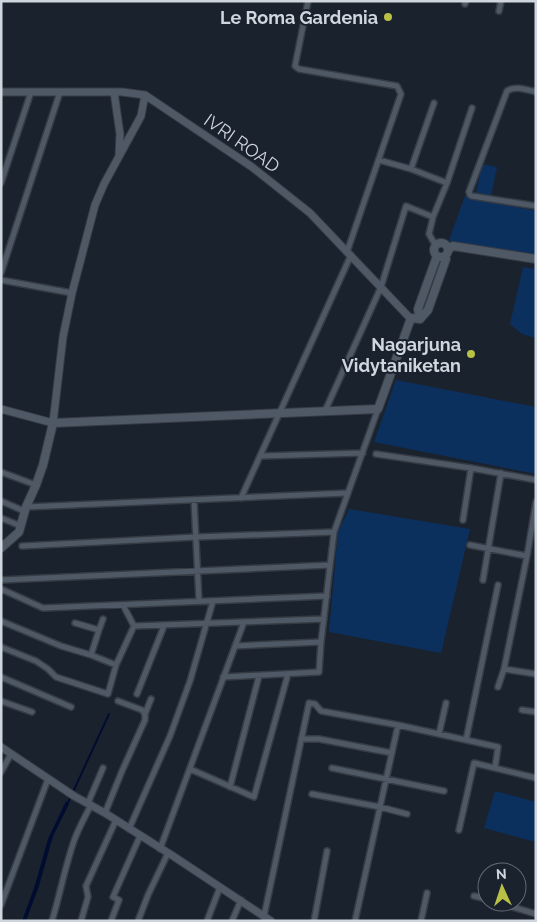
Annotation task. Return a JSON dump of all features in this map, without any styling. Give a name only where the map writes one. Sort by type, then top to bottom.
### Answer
[{"type":"main road","points":[[1,548],[18,532],[21,526],[25,509],[43,465],[53,423],[378,409],[415,318],[428,310],[446,259],[444,254],[445,244],[440,243],[436,245],[434,250],[444,254]]},
{"type":"main road","points":[[444,254],[454,246],[536,259]]},
{"type":"street","points":[[241,498],[349,253],[401,94],[397,86],[300,69],[295,66],[308,1]]},
{"type":"street","points":[[499,11],[500,1]]},
{"type":"street","points":[[536,92],[514,88],[507,91],[469,192],[470,196],[536,206]]},
{"type":"street","name":"IVRI ROAD","points":[[1,92],[114,92],[145,95],[252,167],[310,213],[409,317],[415,318]]},
{"type":"street","points":[[1,183],[31,92]]},
{"type":"street","points":[[1,274],[60,92]]},
{"type":"street","points":[[114,92],[120,133],[118,157]]},
{"type":"street","points":[[1,409],[53,423],[61,350],[72,294],[95,205],[104,184],[141,116],[145,95]]},
{"type":"street","points":[[411,169],[434,103]]},
{"type":"street","points":[[436,245],[430,234],[433,217],[447,183],[472,108]]},
{"type":"street","points":[[120,133],[131,134]]},
{"type":"street","points":[[379,160],[411,169],[447,183]]},
{"type":"street","points":[[325,411],[381,287],[406,206],[433,217]]},
{"type":"street","points":[[1,280],[72,294]]},
{"type":"street","points":[[224,678],[319,672],[334,532],[378,409]]},
{"type":"street","points":[[260,456],[362,453]]},
{"type":"street","points":[[376,454],[536,480]]},
{"type":"street","points":[[463,520],[471,468]]},
{"type":"street","points":[[1,472],[36,485]]},
{"type":"street","points":[[482,580],[500,473]]},
{"type":"street","points":[[1,501],[25,509],[348,493]]},
{"type":"street","points":[[194,500],[199,601]]},
{"type":"street","points":[[498,687],[504,669],[536,502]]},
{"type":"street","points":[[1,518],[21,526]]},
{"type":"street","points":[[22,546],[334,532]]},
{"type":"street","points":[[470,545],[527,556]]},
{"type":"street","points":[[1,580],[330,565]]},
{"type":"street","points":[[466,740],[498,585]]},
{"type":"street","points":[[1,589],[43,608],[327,596]]},
{"type":"street","points":[[129,829],[170,736],[190,681],[213,601]]},
{"type":"street","points":[[123,605],[134,626]]},
{"type":"street","points":[[90,655],[103,619]]},
{"type":"street","points":[[134,626],[324,619]]},
{"type":"street","points":[[1,621],[61,646],[116,665]]},
{"type":"street","points":[[160,849],[244,622]]},
{"type":"street","points":[[76,623],[99,630]]},
{"type":"street","points":[[108,694],[116,665],[134,626]]},
{"type":"street","points":[[137,694],[164,626]]},
{"type":"street","points":[[235,646],[321,642]]},
{"type":"street","points":[[1,647],[36,661],[56,677],[108,694],[116,700],[142,710],[145,714]]},
{"type":"street","points":[[504,669],[536,674]]},
{"type":"street","points":[[190,769],[254,798],[288,674]]},
{"type":"street","points":[[230,787],[260,676]]},
{"type":"street","points":[[1,677],[71,708]]},
{"type":"street","points":[[105,813],[145,720],[145,714],[151,699]]},
{"type":"street","points":[[1,700],[32,712]]},
{"type":"street","points":[[439,734],[446,702]]},
{"type":"street","points":[[1,747],[48,779],[105,813],[267,918],[309,703],[315,704],[321,711],[398,725],[498,747],[495,768]]},
{"type":"street","points":[[522,710],[536,712]]},
{"type":"street","points":[[355,921],[398,725]]},
{"type":"street","points":[[301,739],[319,739],[392,753]]},
{"type":"street","points":[[1,772],[11,754]]},
{"type":"street","points":[[459,830],[474,763],[536,778]]},
{"type":"street","points":[[52,921],[75,839],[103,768]]},
{"type":"street","points":[[332,768],[444,791]]},
{"type":"street","points":[[1,905],[48,779]]},
{"type":"street","points":[[312,794],[406,814]]},
{"type":"street","points":[[81,921],[88,897],[86,886],[116,820]]},
{"type":"street","points":[[111,921],[119,900],[113,897],[140,836]]},
{"type":"street","points":[[314,921],[327,851]]},
{"type":"street","points":[[138,921],[168,853]]},
{"type":"street","points":[[206,921],[220,887]]},
{"type":"street","points":[[421,921],[427,893]]},
{"type":"street","points":[[232,921],[241,900]]},
{"type":"shaded area","points":[[482,164],[497,167],[491,196],[476,194]]},
{"type":"shaded area","points":[[465,196],[536,211],[536,256],[448,243]]},
{"type":"shaded area","points":[[523,267],[536,269],[536,338],[522,334],[510,324]]},
{"type":"shaded area","points":[[396,380],[536,407],[536,474],[374,442]]},
{"type":"shaded area","points":[[349,509],[470,529],[441,653],[329,632],[338,532]]},
{"type":"shaded area","points":[[495,791],[536,802],[536,842],[484,828]]},
{"type":"shaded area","points":[[66,801],[69,804],[53,836],[39,886],[26,921],[22,921],[35,885],[48,839]]},
{"type":"waterway","points":[[67,805],[109,714]]},
{"type":"place","name":"Le Roma Gardenia","points":[[388,17]]},
{"type":"place","name":"Nagarjuna Vidytaniketan","points":[[471,354]]}]
